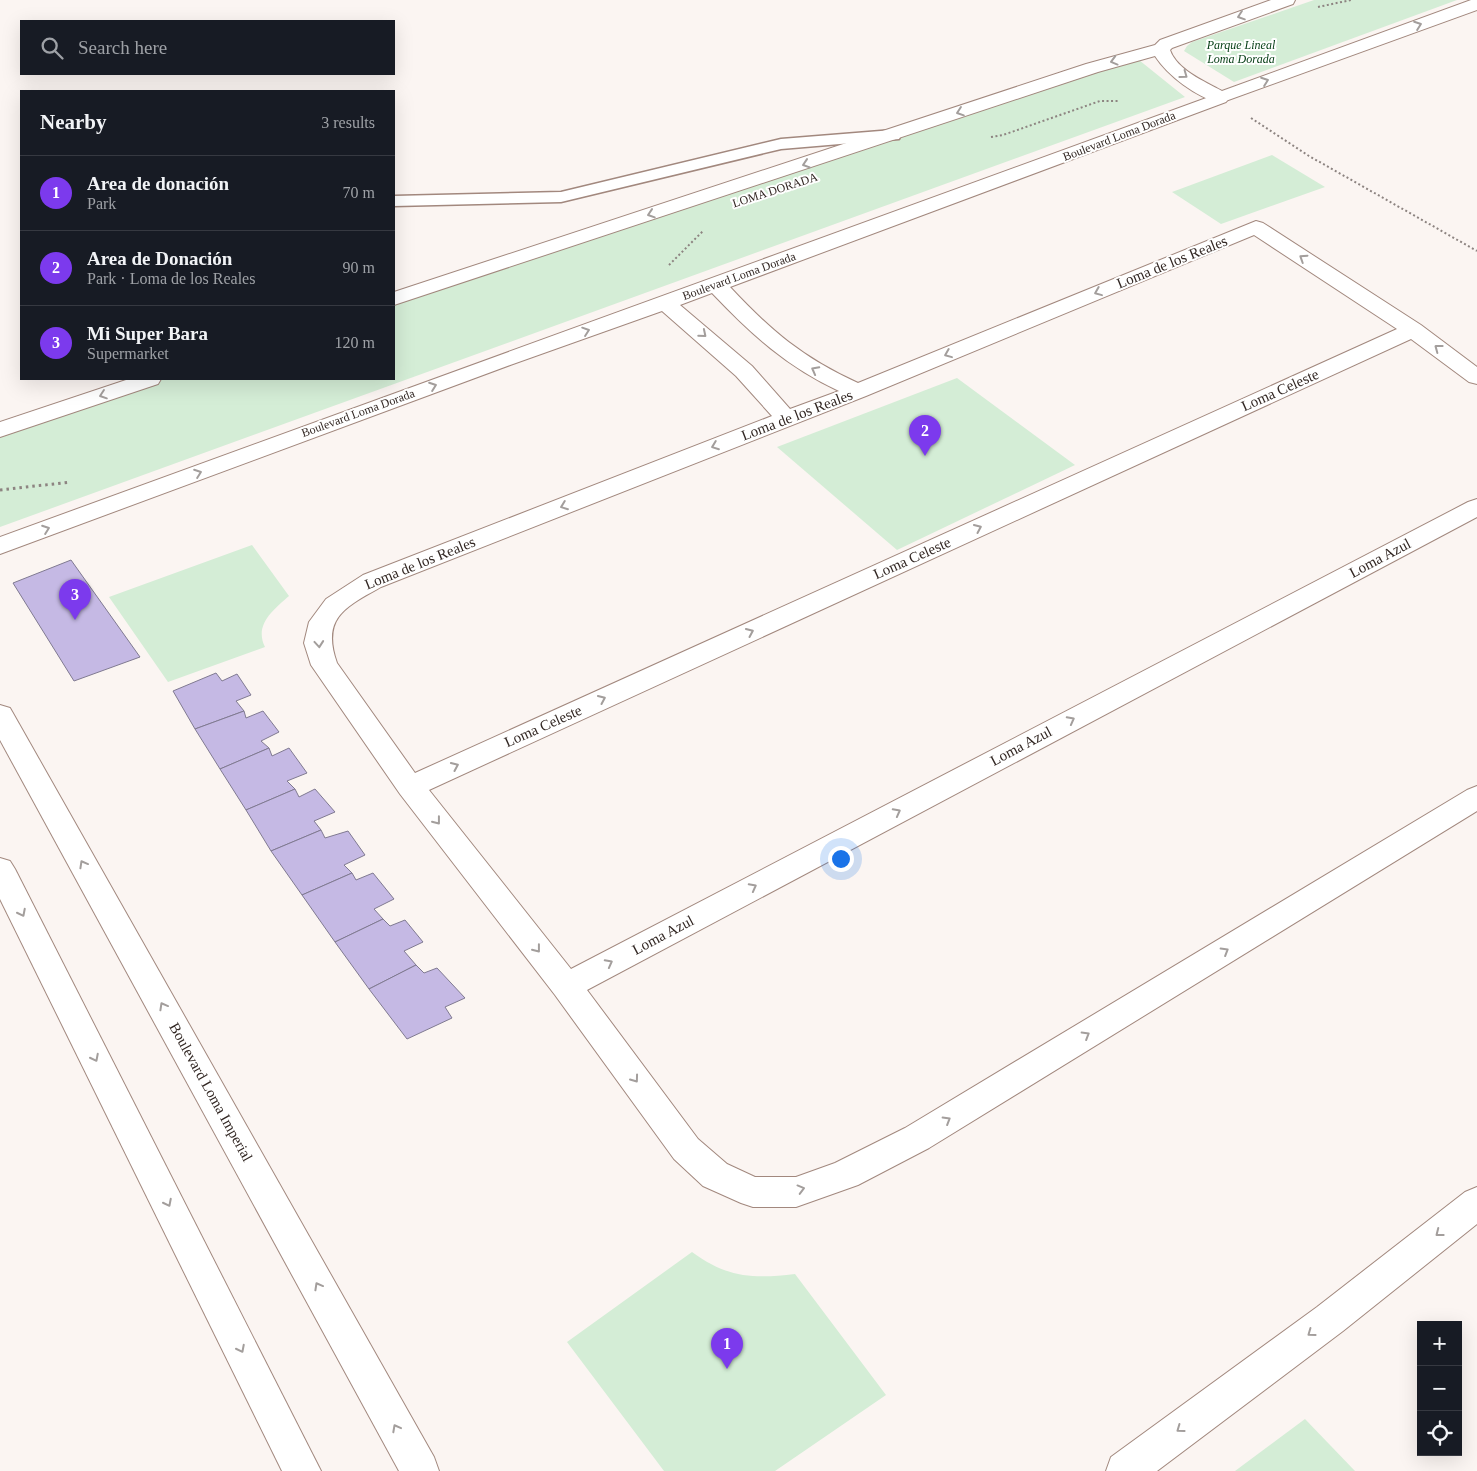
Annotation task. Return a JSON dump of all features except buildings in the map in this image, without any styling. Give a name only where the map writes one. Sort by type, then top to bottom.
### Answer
[{"type":"street","points":[[395,298],[1164,46],[1287,0]]},
{"type":"street","name":"Boulevard Loma Dorada","points":[[0,546],[505,359],[716,285],[1477,4]]},
{"type":"street","points":[[1164,46],[1162,54],[1168,62],[1181,74],[1220,98]]},
{"type":"street","name":"Loma de los Reales","points":[[410,786],[324,665],[317,642],[321,622],[338,601],[372,581],[858,391],[1256,227],[1413,330]]},
{"type":"street","points":[[716,285],[748,319],[787,353],[804,364],[858,391]]},
{"type":"street","points":[[665,303],[744,369],[765,390],[786,419]]},
{"type":"street","points":[[1413,330],[1477,377]]},
{"type":"street","name":"Loma Celeste","points":[[410,786],[1413,330]]},
{"type":"street","points":[[0,430],[147,380]]},
{"type":"street","name":"Loma Azul","points":[[566,986],[1477,508]]},
{"type":"street","name":"Boulevard Loma Imperial","points":[[0,715],[420,1471]]},
{"type":"street","points":[[410,786],[566,986],[686,1149],[715,1175],[753,1192],[796,1192],[846,1174],[917,1138],[1477,797]]},
{"type":"street","points":[[0,870],[302,1471]]},
{"type":"street","points":[[1125,1471],[1330,1319],[1477,1202]]},
{"type":"lane","points":[[395,201],[561,197],[781,144],[893,135]]},
{"type":"path","points":[[1220,98],[1310,156],[1477,251]]},
{"type":"path","points":[[984,138],[1003,135],[1100,101]]},
{"type":"path","points":[[667,268],[693,239],[706,229]]},
{"type":"green space","name":"Parque Lineal Loma Dorada","points":[[1314,0],[1457,0],[1234,82],[1184,51],[1192,42]]},
{"type":"green space","name":"Parque Lineal Loma Dorada","points":[[1134,56],[1185,97],[0,527],[0,432],[159,380],[395,380],[395,302]]},
{"type":"green space","points":[[1272,155],[1325,187],[1221,224],[1172,192]]},
{"type":"green space","points":[[957,378],[1075,465],[897,550],[777,447]]},
{"type":"green space","points":[[252,545],[289,596],[267,618],[262,632],[265,647],[168,682],[109,597]]},
{"type":"green space","points":[[692,1252],[717,1267],[741,1275],[795,1274],[886,1395],[775,1471],[664,1471],[567,1342]]},
{"type":"green space","points":[[1305,1419],[1355,1471],[1235,1471]]},
{"type":"place","name":"Area de Donación","points":[[925,456]]},
{"type":"place","name":"Mi Super Bara","points":[[75,620]]},
{"type":"place","name":"Area de donación","points":[[727,1369]]}]
